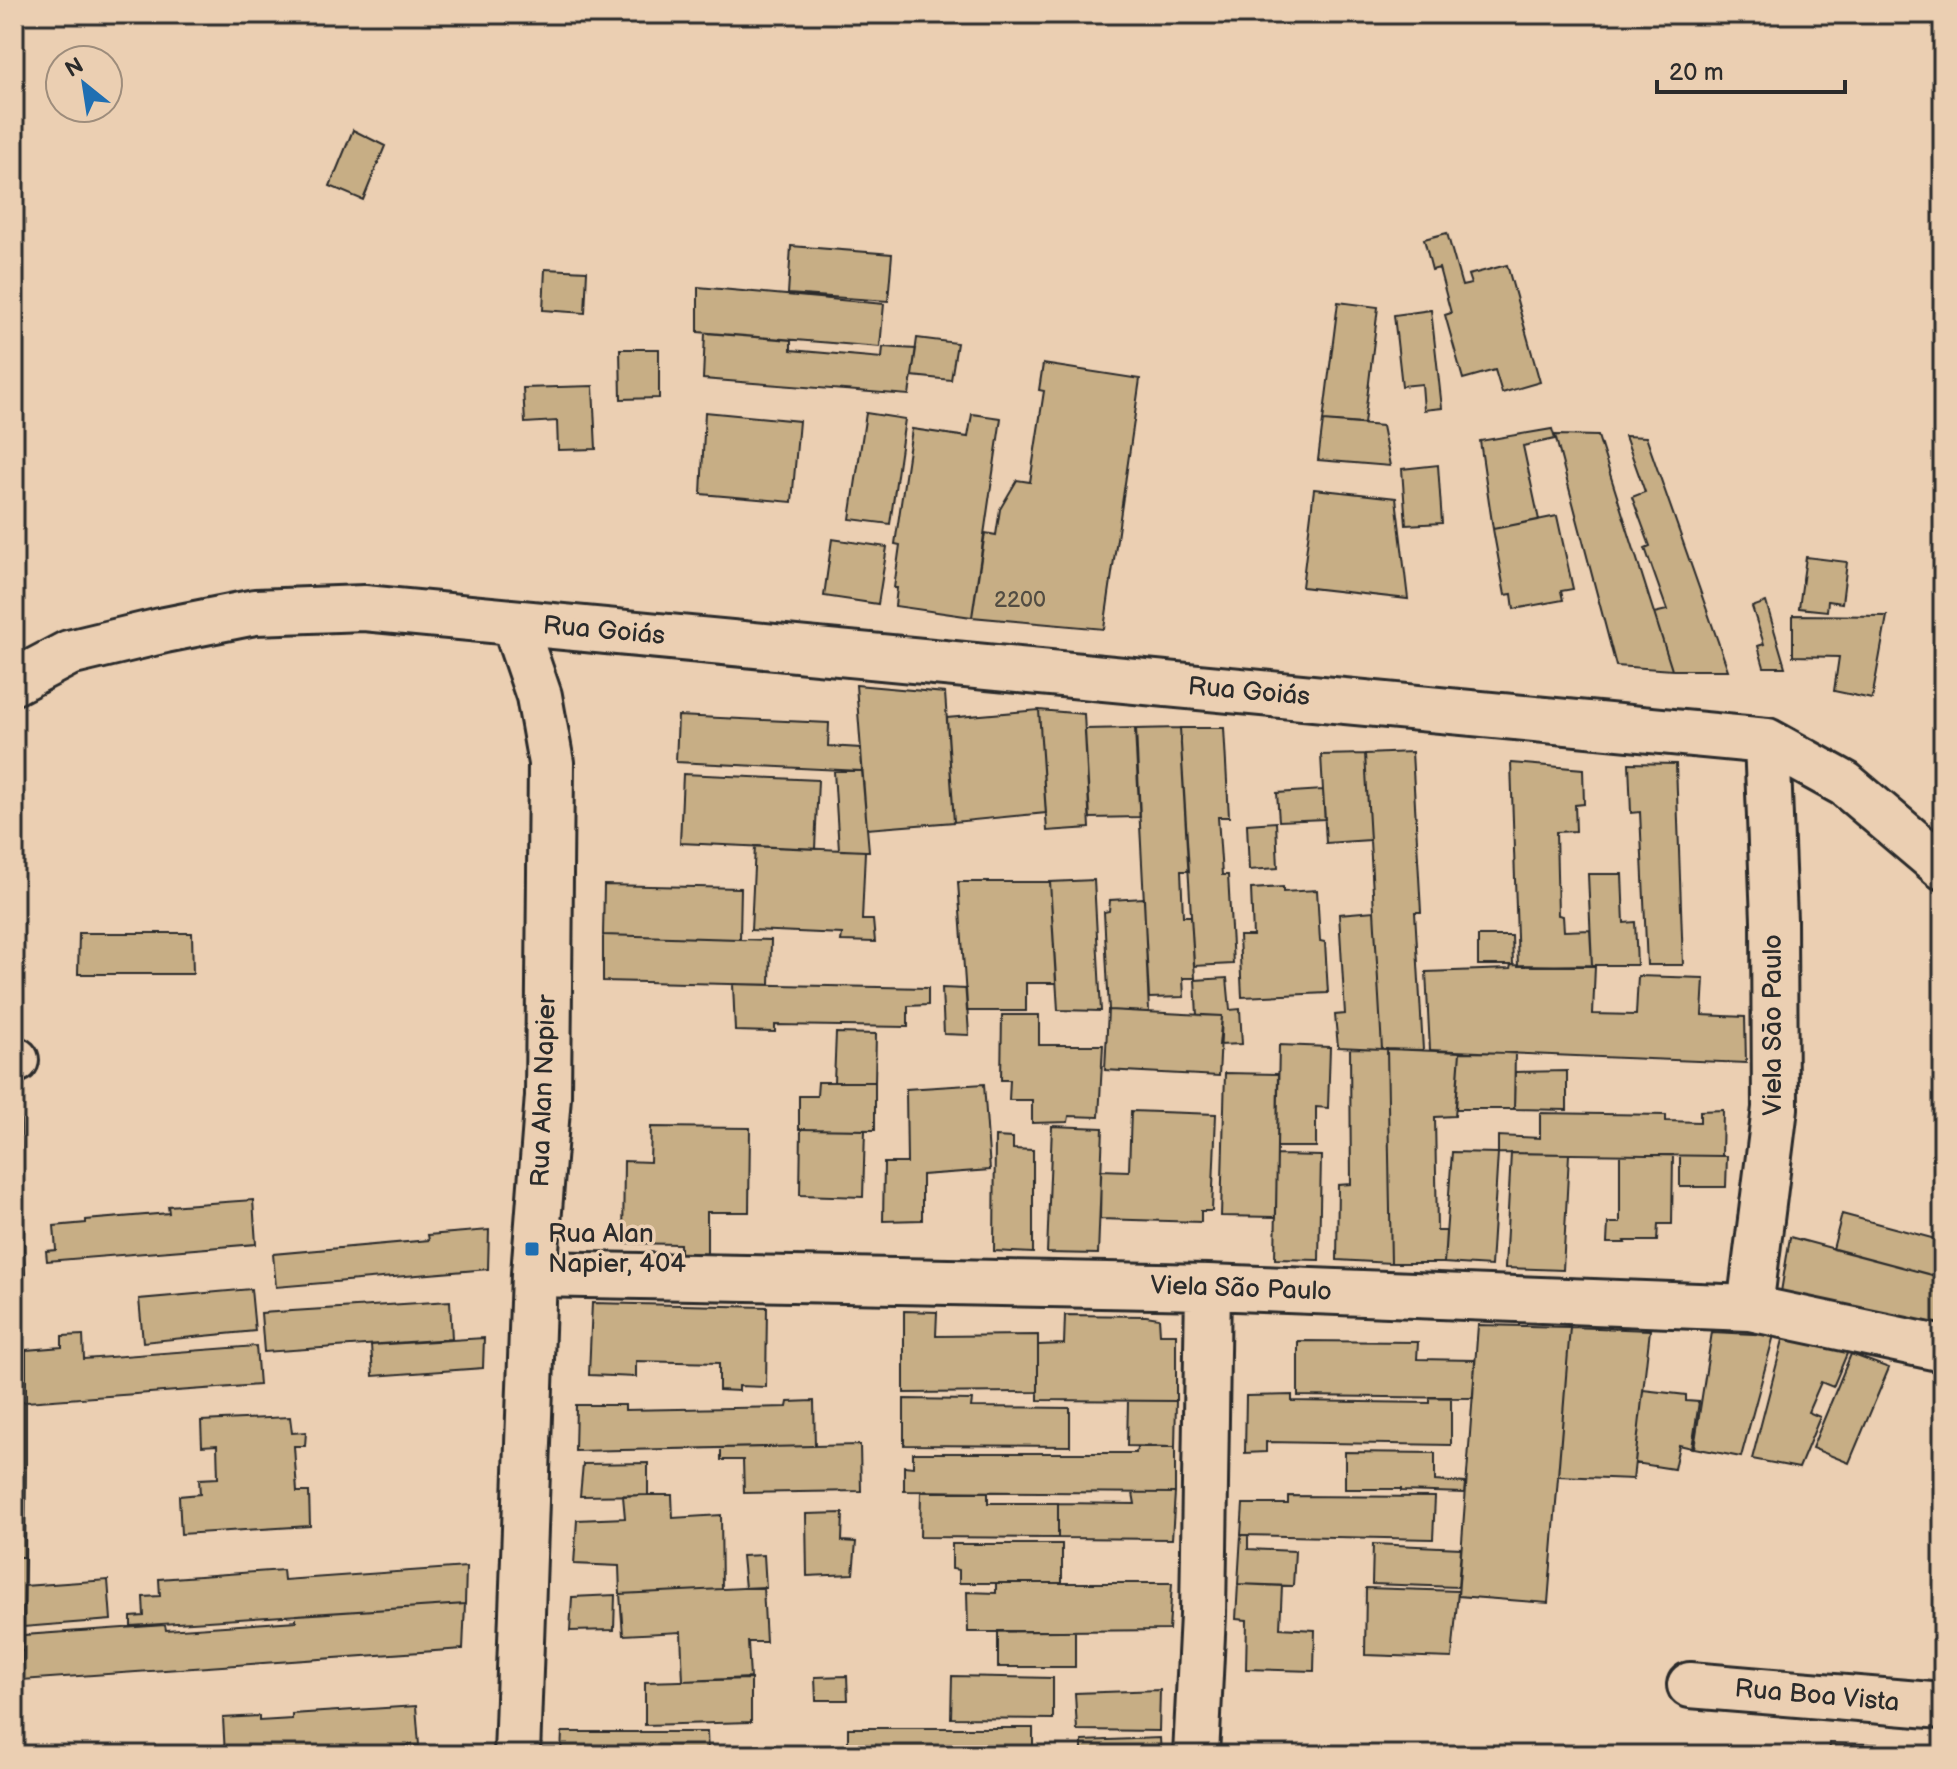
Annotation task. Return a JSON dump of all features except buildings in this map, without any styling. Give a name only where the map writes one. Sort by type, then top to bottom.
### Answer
[{"type":"street","name":"Rua Goiás","points":[[14,682],[69,653],[165,630],[255,612],[364,608],[1767,741],[1845,784],[1943,867]]},
{"type":"street","name":"Rua Alan Napier","points":[[514,623],[539,696],[551,763],[548,1096],[534,1274],[517,1755]]},
{"type":"street","name":"Viela Sāo Paulo","points":[[1750,1308],[1775,1108],[1774,920],[1767,741]]},
{"type":"street","name":"Viela São Paulo","points":[[534,1274],[1208,1287],[1750,1308],[1943,1349]]},
{"type":"street","points":[[1196,1755],[1203,1600],[1208,1287]]},
{"type":"street","name":"Rua Boa Vista","points":[[1690,1685],[1943,1706]]},
{"type":"place","name":"Rua Alan Napier, 404","points":[[532,1249]]}]
